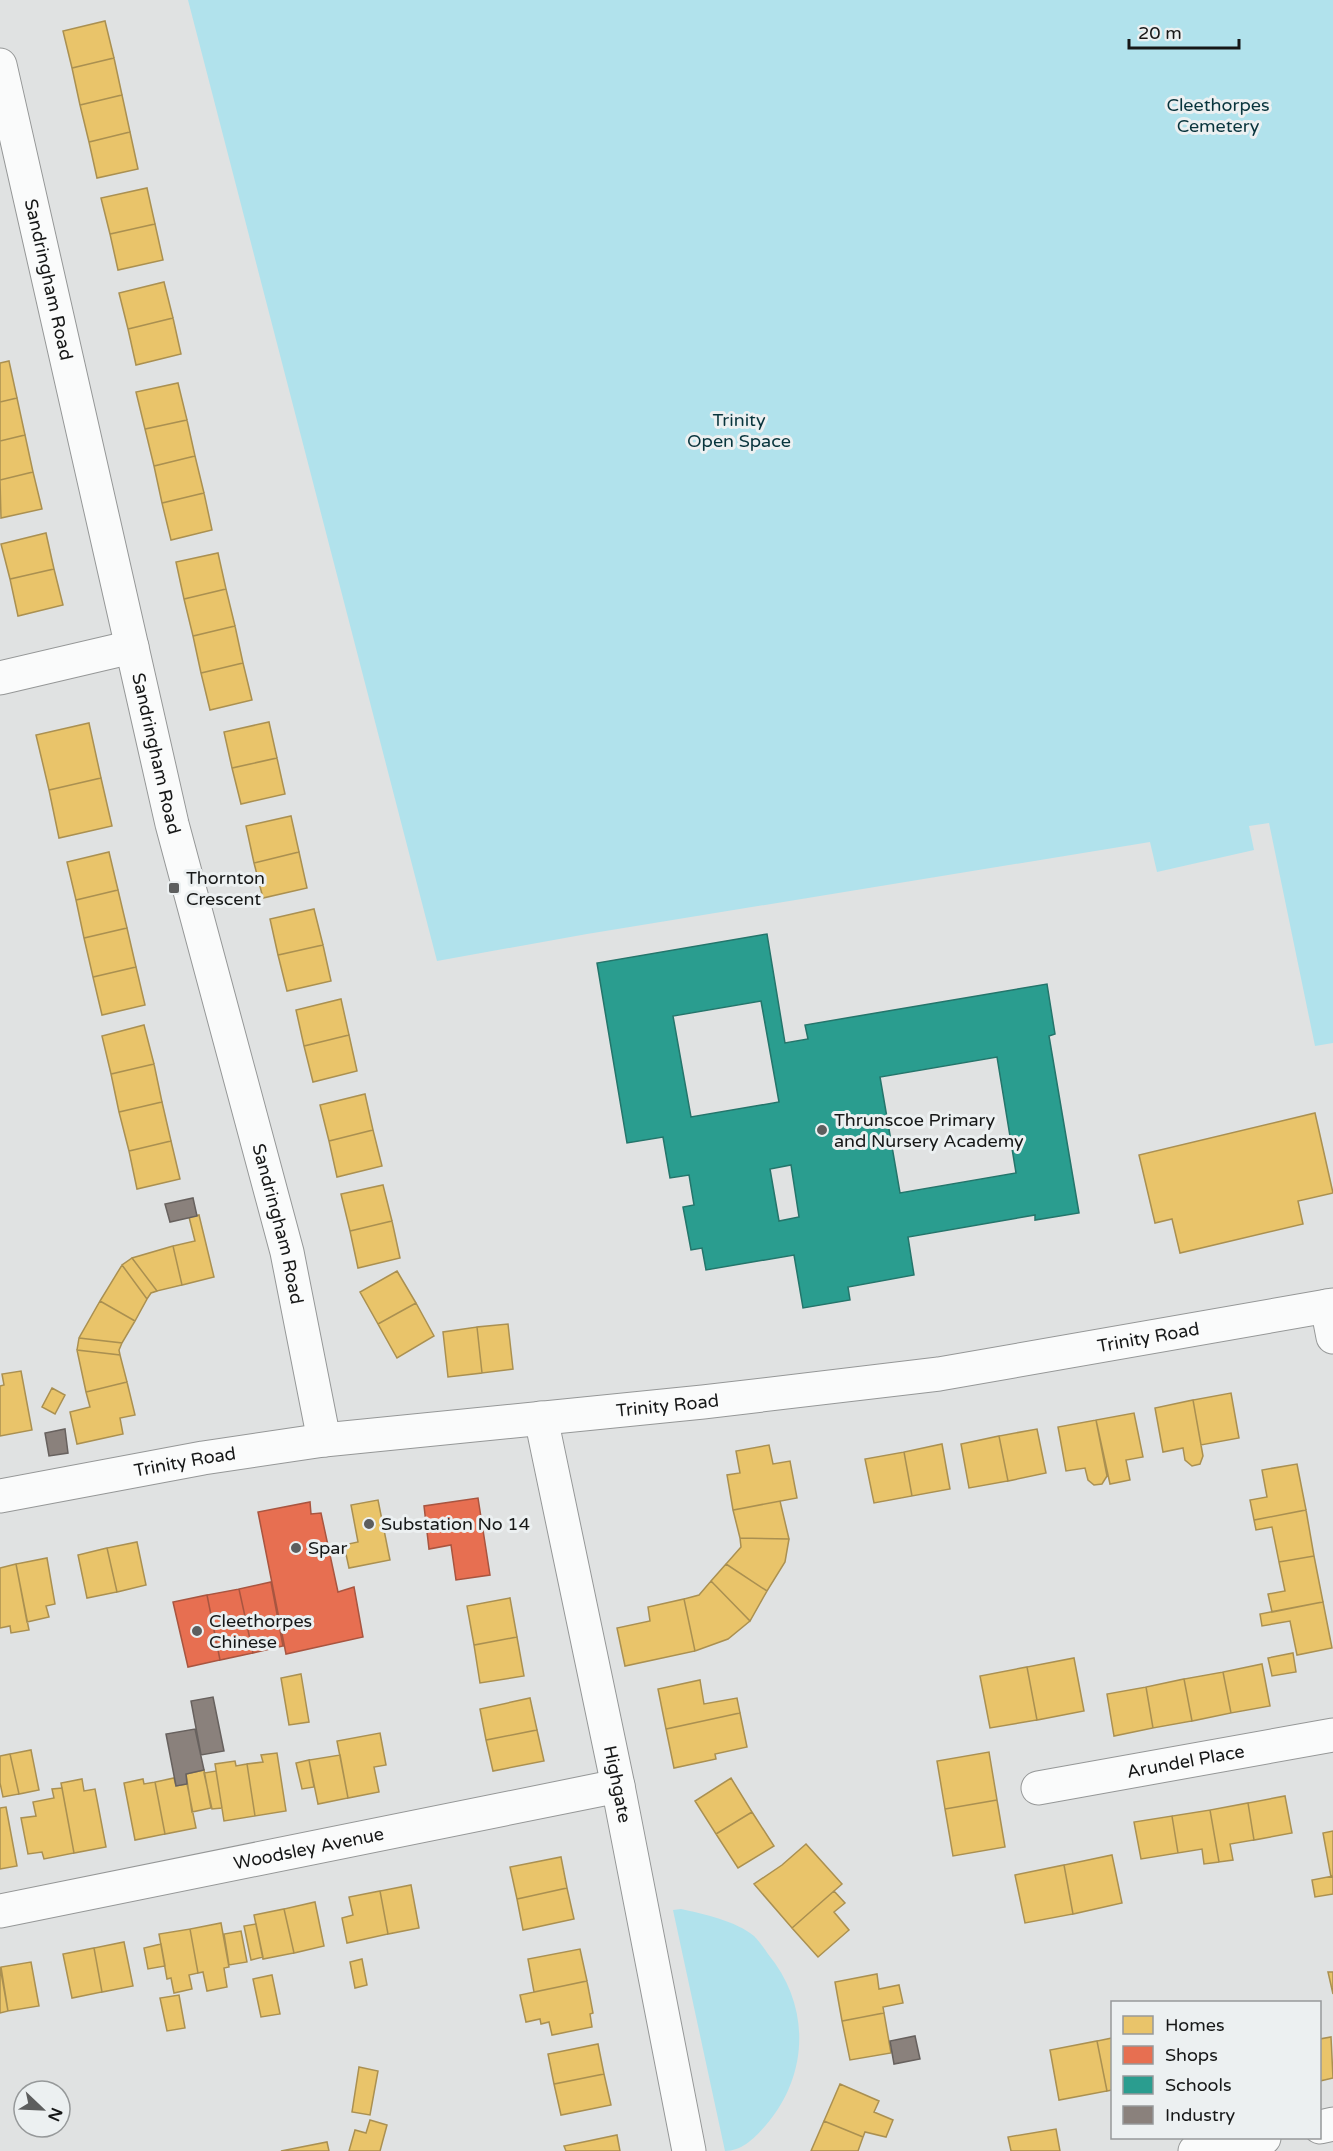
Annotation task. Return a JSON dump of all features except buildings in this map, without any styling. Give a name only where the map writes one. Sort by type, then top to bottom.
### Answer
[{"type":"street","name":"Sandringham Road","points":[[0,65],[172,824],[287,1252],[324,1440]]},
{"type":"street","points":[[0,678],[132,647]]},
{"type":"street","name":"Trinity Road","points":[[0,1496],[202,1458],[324,1440],[939,1374],[1331,1316]]},
{"type":"street","name":"Highgate","points":[[541,1418],[618,1786],[689,2151]]},
{"type":"street","name":"Arundel Place","points":[[1038,1788],[1333,1735]]},
{"type":"street","name":"Woodsley Avenue","points":[[0,1911],[618,1786]]},
{"type":"street","points":[[1195,2151],[1259,2139]]},
{"type":"green space","name":"Trinity Open Space","points":[[188,0],[1333,0],[1333,1043],[1315,1046],[1269,823],[1249,826],[1254,850],[1157,872],[1150,842],[587,934],[437,961]]},
{"type":"green space","points":[[681,1909],[729,1922],[754,1936],[782,1974],[792,1996],[798,2018],[797,2063],[790,2084],[780,2105],[766,2125],[753,2139],[737,2149],[725,2151],[673,1910]]},
{"type":"place","name":"Thornton Crescent","points":[[174,888]]},
{"type":"place","name":"Thrunscoe Primary and Nursery Academy","points":[[822,1130]]},
{"type":"place","name":"Substation No 14","points":[[369,1524]]},
{"type":"place","name":"Spar","points":[[296,1548]]},
{"type":"place","name":"Cleethorpes Chinese","points":[[197,1631]]},
{"type":"park label","name":"Cleethorpes Cemetery","points":[[1218,115]]}]
